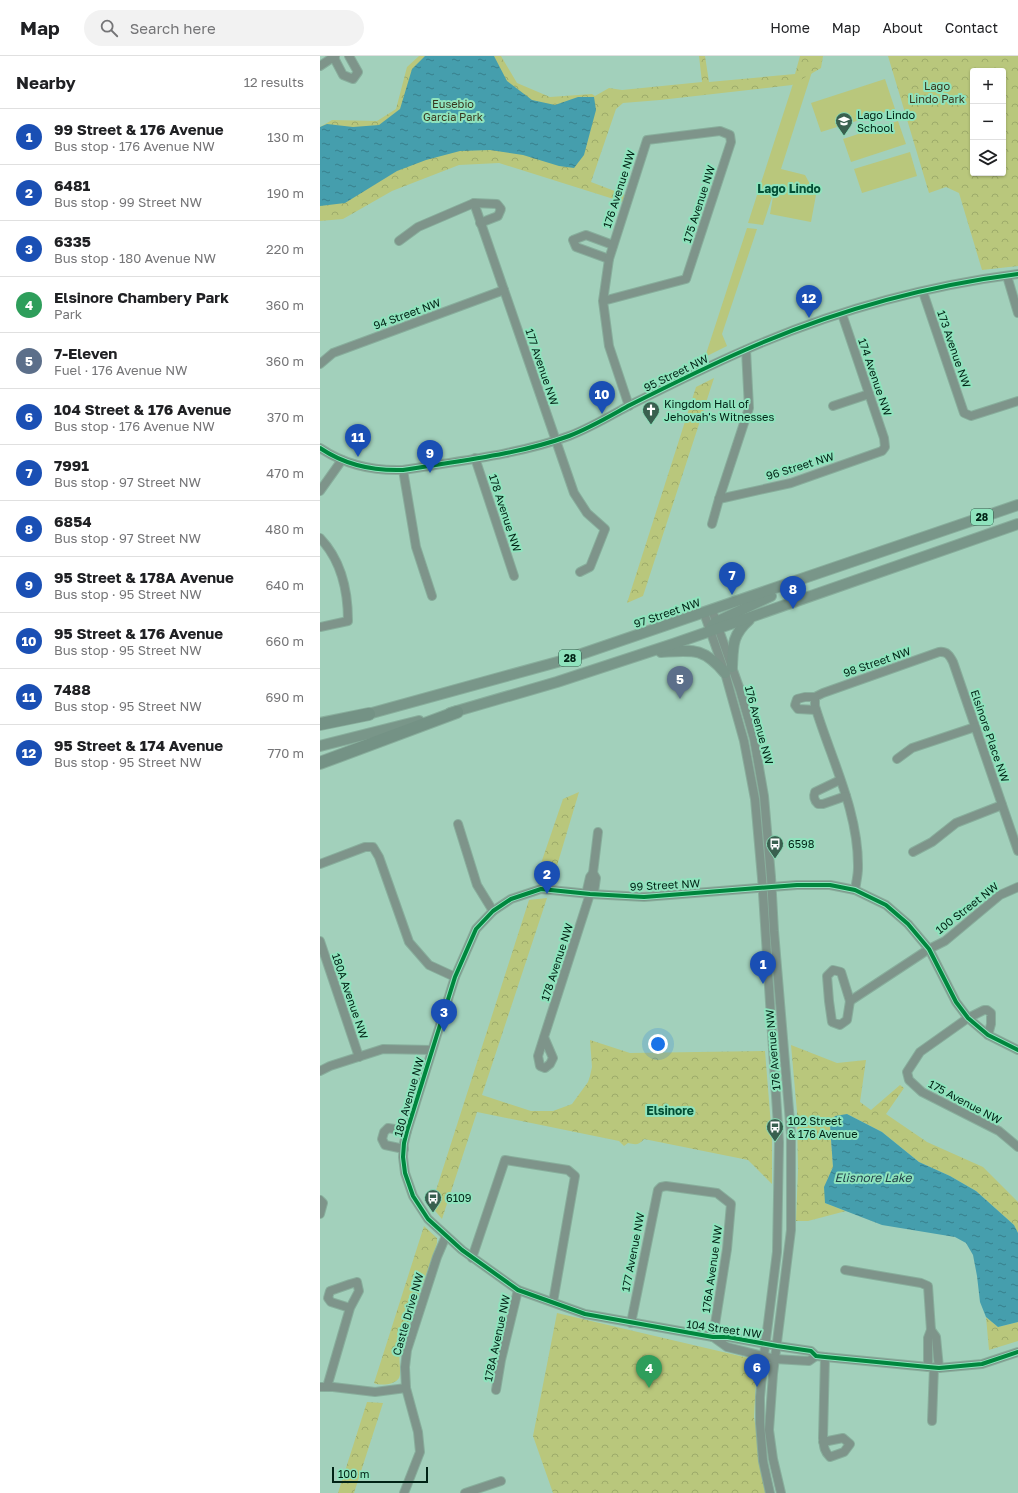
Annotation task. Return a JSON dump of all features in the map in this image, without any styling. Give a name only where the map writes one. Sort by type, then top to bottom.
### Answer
[{"type":"highway","points":[[320,763],[457,712]]},
{"type":"highway","points":[[320,724],[369,714]]},
{"type":"main road","name":"97 Street NW","points":[[320,728],[561,661],[1018,505]]},
{"type":"main road","name":"28","points":[[754,616],[1018,524]]},
{"type":"main road","points":[[715,627],[816,575]]},
{"type":"main road","points":[[645,653],[715,627],[754,616]]},
{"type":"main road","points":[[645,653],[691,650],[707,655],[728,670],[735,638],[742,627],[754,616]]},
{"type":"main road","name":"28","points":[[457,712],[557,682],[645,653]]},
{"type":"main road","points":[[320,746],[457,712]]},
{"type":"street","points":[[320,66],[334,56],[343,75],[353,79],[358,72],[349,56]]},
{"type":"street","name":"176 Avenue NW","points":[[629,406],[609,346],[603,300],[609,259],[647,140],[720,130],[730,135]]},
{"type":"street","name":"175 Avenue NW","points":[[603,300],[686,279],[731,142],[730,135]]},
{"type":"street","points":[[399,240],[418,227],[474,204],[497,204],[500,209],[498,216],[480,223]]},
{"type":"street","name":"177 Avenue NW","points":[[474,204],[574,493],[587,513],[605,529],[590,567],[580,572]]},
{"type":"street","name":"176 Avenue NW","points":[[609,259],[576,246],[573,240],[586,236],[613,246]]},
{"type":"street","name":"95 Street NW","points":[[320,448],[342,460],[384,471],[403,470],[536,446],[588,427],[746,350],[822,320],[923,292],[1018,274]]},
{"type":"street","points":[[1007,276],[1018,313]]},
{"type":"street","name":"94 Street NW","points":[[320,364],[333,353],[504,290]]},
{"type":"street","name":"173 Avenue NW","points":[[923,292],[964,413],[971,416],[1018,401]]},
{"type":"street","name":"174 Avenue NW","points":[[842,314],[884,438],[885,447]]},
{"type":"street","points":[[712,524],[749,408],[746,350]]},
{"type":"street","points":[[833,406],[869,394]]},
{"type":"street","name":"96 Street NW","points":[[719,499],[791,483],[882,451],[885,447]]},
{"type":"street","name":"178 Avenue NW","points":[[475,458],[514,576]]},
{"type":"street","points":[[320,491],[342,460]]},
{"type":"street","points":[[403,470],[416,547],[432,596]]},
{"type":"street","points":[[320,538],[327,545],[338,564],[348,602],[348,620],[320,627]]},
{"type":"street","name":"176 Avenue NW","points":[[708,612],[715,627],[728,670],[751,775],[757,820],[762,888],[779,1142],[777,1252],[760,1397],[760,1423],[763,1461],[770,1493]]},
{"type":"street","name":"98 Street NW","points":[[815,697],[823,692],[939,652],[946,653]]},
{"type":"street","name":"Elsinore Place NW","points":[[946,653],[950,656],[953,662],[1018,851]]},
{"type":"street","name":"176 Avenue NW","points":[[728,670],[750,723],[762,776],[791,1134],[791,1230],[773,1374],[769,1430],[773,1459],[781,1493]]},
{"type":"street","points":[[816,710],[798,709],[795,705],[797,698],[815,697],[814,700],[816,710],[846,796],[856,838],[858,869],[855,890]]},
{"type":"street","points":[[897,759],[912,748],[975,727]]},
{"type":"street","points":[[840,780],[815,792],[814,800],[818,804],[823,804],[846,796]]},
{"type":"street","points":[[913,852],[932,842],[956,823],[1002,805]]},
{"type":"street","points":[[458,824],[477,885],[493,911]]},
{"type":"street","points":[[590,894],[588,890],[590,877],[594,873],[598,832]]},
{"type":"street","points":[[320,864],[365,847],[374,847],[379,857],[409,942],[430,965],[456,976]]},
{"type":"street","name":"99 Street NW","points":[[456,976],[476,928],[493,911],[511,899],[541,889],[644,897],[772,887],[830,885],[855,890],[886,905],[908,924],[929,949]]},
{"type":"street","name":"100 Street NW","points":[[850,1001],[929,949],[945,941],[1000,895],[1018,887]]},
{"type":"street","name":"178 Avenue NW","points":[[544,1037],[590,894]]},
{"type":"street","name":"180A Avenue NW","points":[[320,941],[359,1057]]},
{"type":"street","points":[[929,949],[956,1002],[968,1018],[988,1035],[1018,1050]]},
{"type":"street","points":[[833,970],[841,972],[850,1001],[847,1020],[840,1025],[832,1022],[827,976],[833,970]]},
{"type":"street","name":"180 Avenue NW","points":[[446,1236],[428,1219],[413,1196],[405,1173],[403,1157],[407,1131],[456,976]]},
{"type":"street","points":[[968,1018],[984,1010],[990,1012],[991,1018],[988,1035]]},
{"type":"street","name":"175 Avenue NW","points":[[968,1018],[920,1052],[907,1072],[909,1080],[922,1092],[998,1131],[1018,1147]]},
{"type":"street","points":[[320,1071],[330,1066],[383,1049],[432,1050]]},
{"type":"street","name":"180 Avenue NW","points":[[404,1149],[385,1145],[382,1139],[384,1132],[388,1128],[407,1131]]},
{"type":"street","points":[[472,1258],[505,1160],[568,1170],[575,1176],[553,1302]]},
{"type":"street","name":"176A Avenue NW","points":[[661,1188],[670,1186],[717,1193],[731,1204],[728,1249],[714,1337]]},
{"type":"street","name":"177 Avenue NW","points":[[631,1323],[656,1194],[661,1188]]},
{"type":"street","points":[[320,1200],[323,1203],[320,1214]]},
{"type":"street","name":"104 Street NW","points":[[446,1236],[472,1258],[518,1290],[585,1314],[714,1337],[728,1336],[811,1351],[816,1356],[934,1367],[982,1364],[1018,1352]]},
{"type":"street","name":"Castle Drive NW","points":[[404,1493],[420,1452],[418,1432],[406,1388],[405,1367],[407,1350],[436,1257],[446,1236]]},
{"type":"street","points":[[845,1270],[921,1283],[928,1286],[931,1330],[928,1338],[934,1367],[932,1421]]},
{"type":"street","name":"178A Avenue NW","points":[[496,1390],[501,1360],[518,1290]]},
{"type":"street","points":[[350,1308],[323,1387],[375,1392],[406,1388]]},
{"type":"street","name":"104 Street NW","points":[[714,1337],[727,1346],[775,1359],[809,1361],[816,1356]]},
{"type":"street","points":[[823,1442],[825,1357]]},
{"type":"street","points":[[465,1493],[501,1481]]},
{"type":"green space","name":"Eusebio Garcia Park","points":[[419,56],[501,56],[517,83],[550,97],[592,94],[595,96],[609,88],[622,90],[702,82],[699,56],[705,56],[709,82],[795,74],[800,56],[823,56],[821,68],[792,85],[623,103],[616,109],[591,182],[625,195],[623,202],[499,163],[459,165],[392,191],[343,219],[320,221],[320,127],[332,120],[377,121],[396,109],[407,67]]},
{"type":"green space","points":[[802,56],[817,56],[781,169],[805,175],[816,195],[811,222],[770,214],[774,191],[763,225],[748,223]]},
{"type":"green space","name":"Lago Lindo Park","points":[[888,56],[1018,56],[1018,266],[982,270],[959,193],[946,187],[929,193]]},
{"type":"green space","points":[[885,79],[895,109],[821,132],[811,103]]},
{"type":"green space","points":[[898,121],[906,144],[851,162],[843,139]]},
{"type":"green space","points":[[910,152],[917,176],[862,193],[854,169]]},
{"type":"green space","points":[[747,228],[757,229],[722,334],[727,346],[705,357]]},
{"type":"green space","points":[[714,378],[643,596],[627,603],[696,387]]},
{"type":"green space","points":[[579,792],[553,879],[536,878],[563,799]]},
{"type":"green space","points":[[547,898],[482,1095],[531,1111],[553,1111],[572,1104],[588,1082],[590,1076],[592,1067],[590,1040],[630,1053],[765,1051],[772,1138],[772,1184],[748,1160],[644,1139],[639,1143],[628,1143],[624,1146],[619,1141],[477,1112],[442,1219],[431,1206],[529,900]]},
{"type":"green space","points":[[791,1045],[837,1063],[866,1060],[860,1102],[871,1110],[900,1085],[904,1088],[886,1114],[927,1142],[983,1167],[1018,1202],[1018,1233],[1014,1225],[976,1191],[950,1176],[919,1162],[882,1132],[847,1114],[830,1125],[833,1167],[826,1183],[825,1203],[846,1211],[808,1221],[796,1221],[798,1170],[797,1112]]},
{"type":"green space","points":[[424,1226],[437,1238],[437,1243],[404,1340],[400,1357],[399,1378],[391,1383],[383,1385],[377,1384],[374,1383]]},
{"type":"green space","points":[[557,1313],[757,1360],[754,1417],[766,1493],[553,1493],[533,1436]]},
{"type":"green space","points":[[986,1317],[998,1327],[1018,1322],[1018,1341],[989,1350]]},
{"type":"green space","points":[[367,1402],[383,1403],[354,1493],[338,1493]]},
{"type":"water","name":"Eusebio Garcia Park","points":[[425,56],[494,56],[507,81],[532,100],[555,105],[578,97],[594,97],[596,110],[584,155],[574,168],[559,166],[523,155],[490,150],[460,151],[426,160],[397,171],[345,203],[320,206],[320,127],[327,124],[353,127],[379,125],[400,109],[412,69]]},
{"type":"water","name":"Elisnore Lake","points":[[847,1114],[882,1132],[919,1162],[950,1176],[976,1191],[1014,1225],[1018,1233],[1018,1322],[998,1327],[986,1317],[980,1302],[973,1255],[966,1243],[955,1237],[882,1225],[825,1203],[824,1187],[833,1167],[830,1125],[835,1116]]},
{"type":"cycle path","points":[[320,448],[349,463],[370,468],[392,470],[403,470],[466,460],[529,448],[577,433],[716,363],[778,336],[811,324],[845,312],[913,293],[983,279],[1018,274]]},
{"type":"cycle path","points":[[1018,1050],[988,1035],[968,1018],[956,1002],[929,949],[908,924],[886,905],[855,890],[830,885],[797,885],[644,897],[541,889],[511,899],[493,911],[476,929],[455,977],[407,1131],[403,1157],[405,1173],[413,1196],[428,1219],[462,1250],[518,1290],[585,1314],[713,1337],[728,1337],[811,1351],[816,1356],[939,1368],[982,1364],[1018,1352]]},
{"type":"place","name":"Lago Lindo School","points":[[844,136]]},
{"type":"place","name":"95 Street & 174 Avenue","points":[[809,318]]},
{"type":"place","name":"95 Street & 176 Avenue","points":[[602,414]]},
{"type":"place","name":"Kingdom Hall of Jehovah's Witnesses","points":[[651,425]]},
{"type":"place","name":"7488","points":[[358,457]]},
{"type":"place","name":"95 Street & 178A Avenue","points":[[430,473]]},
{"type":"place","name":"7991","points":[[732,595]]},
{"type":"place","name":"6854","points":[[793,609]]},
{"type":"place","name":"7-Eleven","points":[[680,699]]},
{"type":"place","name":"6598","points":[[775,859]]},
{"type":"place","name":"6481","points":[[547,894]]},
{"type":"place","name":"99 Street & 176 Avenue","points":[[763,984]]},
{"type":"place","name":"6335","points":[[444,1032]]},
{"type":"place","name":"102 Street & 176 Avenue","points":[[775,1142]]},
{"type":"place","name":"6109","points":[[433,1213]]},
{"type":"place","name":"104 Street & 176 Avenue","points":[[757,1387]]},
{"type":"place","name":"Elsinore Chambery Park","points":[[649,1388]]},
{"type":"district","name":"Lago Lindo","points":[[789,189]]},
{"type":"district","name":"Elsinore","points":[[670,1111]]}]
